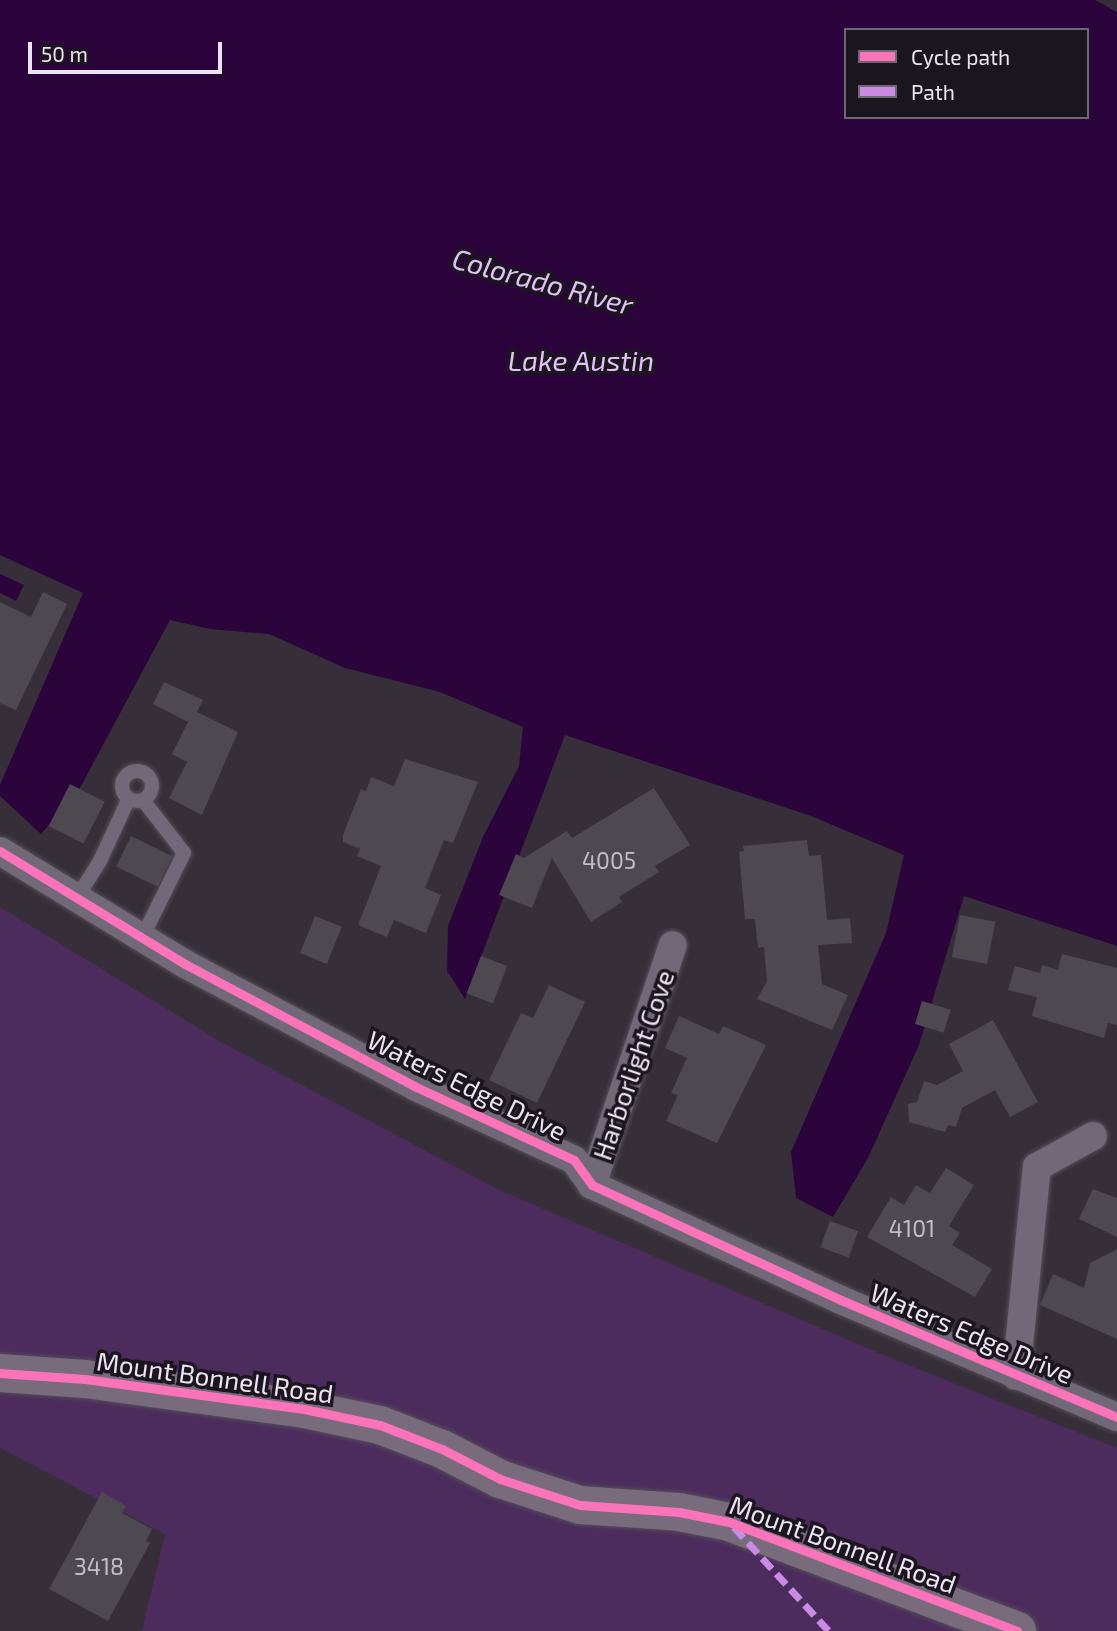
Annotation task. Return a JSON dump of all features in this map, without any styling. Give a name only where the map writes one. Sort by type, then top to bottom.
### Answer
[{"type":"street","name":"Waters Edge Drive","points":[[0,851],[142,938],[414,1086],[574,1160],[592,1185],[1016,1376],[1117,1417]]},
{"type":"street","name":"Harborlight Cove","points":[[592,1185],[673,945]]},
{"type":"street","points":[[1016,1376],[1037,1167],[1093,1136]]},
{"type":"street","name":"Mount Bonnell Road","points":[[0,1373],[85,1379],[290,1407],[380,1425],[442,1448],[500,1479],[580,1505],[679,1512],[729,1522],[1017,1631]]},
{"type":"lane","points":[[76,899],[136,799],[184,853],[142,938]]},
{"type":"shaded area","points":[[0,907],[221,1042],[499,1190],[888,1357],[1117,1448],[1117,1631],[142,1631],[165,1534],[0,1448]]},
{"type":"water","name":"Lake Austin","points":[[0,0],[1095,0],[1117,12],[1117,946],[964,896],[919,1045],[868,1158],[833,1217],[796,1198],[791,1152],[886,933],[904,855],[811,816],[565,735],[465,999],[447,971],[448,926],[483,837],[519,766],[523,727],[440,692],[345,668],[269,634],[210,629],[170,620],[80,788],[41,834],[0,796],[0,785],[83,593],[0,555]]},
{"type":"water","points":[[0,574],[24,585],[16,601],[0,593]]},
{"type":"building","points":[[43,592],[67,604],[16,710],[0,703],[0,602],[31,617]]},
{"type":"building","points":[[164,682],[203,700],[197,712],[238,732],[202,815],[169,798],[187,762],[172,754],[188,722],[153,704]]},
{"type":"building","points":[[405,759],[478,782],[453,843],[444,840],[425,888],[441,895],[426,933],[394,920],[387,937],[358,925],[381,866],[357,856],[360,849],[343,842],[343,835],[361,789],[366,791],[371,777],[394,786]]},
{"type":"building","points":[[70,784],[105,802],[83,844],[49,826]]},
{"type":"building","points":[[654,788],[690,845],[655,866],[659,872],[619,897],[622,902],[591,922],[552,858],[532,908],[499,895],[516,854],[524,858],[567,831],[572,838]]},
{"type":"building","points":[[131,836],[172,856],[157,887],[116,867]]},
{"type":"building","points":[[807,840],[809,856],[821,855],[827,920],[850,918],[852,943],[818,945],[822,984],[848,995],[832,1030],[757,999],[767,981],[764,947],[758,948],[755,919],[745,919],[739,852],[744,851],[743,846]]},
{"type":"building","points":[[960,915],[995,922],[987,964],[952,957]]},
{"type":"building","points":[[315,916],[342,927],[327,964],[300,953]]},
{"type":"building","points":[[1062,954],[1117,968],[1117,1025],[1108,1023],[1104,1038],[1032,1016],[1037,997],[1008,990],[1015,966],[1040,973],[1042,965],[1058,970]]},
{"type":"building","points":[[481,956],[507,966],[493,1003],[467,993]]},
{"type":"building","points":[[549,985],[585,1002],[537,1103],[489,1080],[521,1013],[533,1018]]},
{"type":"building","points":[[922,1001],[951,1010],[944,1033],[915,1024]]},
{"type":"building","points":[[679,1016],[719,1034],[723,1026],[766,1045],[717,1143],[666,1121],[678,1095],[671,1093],[687,1058],[665,1048]]},
{"type":"building","points":[[993,1020],[1038,1102],[1010,1117],[995,1090],[962,1108],[956,1127],[948,1125],[945,1132],[909,1122],[908,1104],[917,1102],[924,1081],[937,1085],[963,1071],[949,1044]]},
{"type":"building","points":[[946,1168],[974,1185],[949,1226],[960,1233],[952,1245],[992,1269],[975,1297],[867,1237],[891,1197],[904,1205],[916,1185],[930,1193]]},
{"type":"building","points":[[1093,1189],[1117,1198],[1117,1237],[1079,1219]]},
{"type":"building","points":[[830,1221],[858,1231],[849,1258],[820,1247]]},
{"type":"building","points":[[1117,1249],[1117,1339],[1040,1305],[1053,1274],[1084,1288],[1090,1263]]},
{"type":"building","points":[[102,1492],[126,1506],[122,1513],[152,1529],[146,1541],[150,1543],[108,1621],[49,1589]]},
{"type":"marked path","points":[[734,1527],[829,1631]]},
{"type":"cycle path","points":[[0,851],[185,964],[414,1086],[574,1160],[592,1185],[841,1300],[1117,1417]]},
{"type":"cycle path","points":[[0,1373],[85,1379],[304,1409],[380,1425],[442,1449],[500,1479],[580,1505],[679,1512],[729,1522],[1017,1631]]},
{"type":"water label","name":"Colorado River","points":[[543,281]]}]
